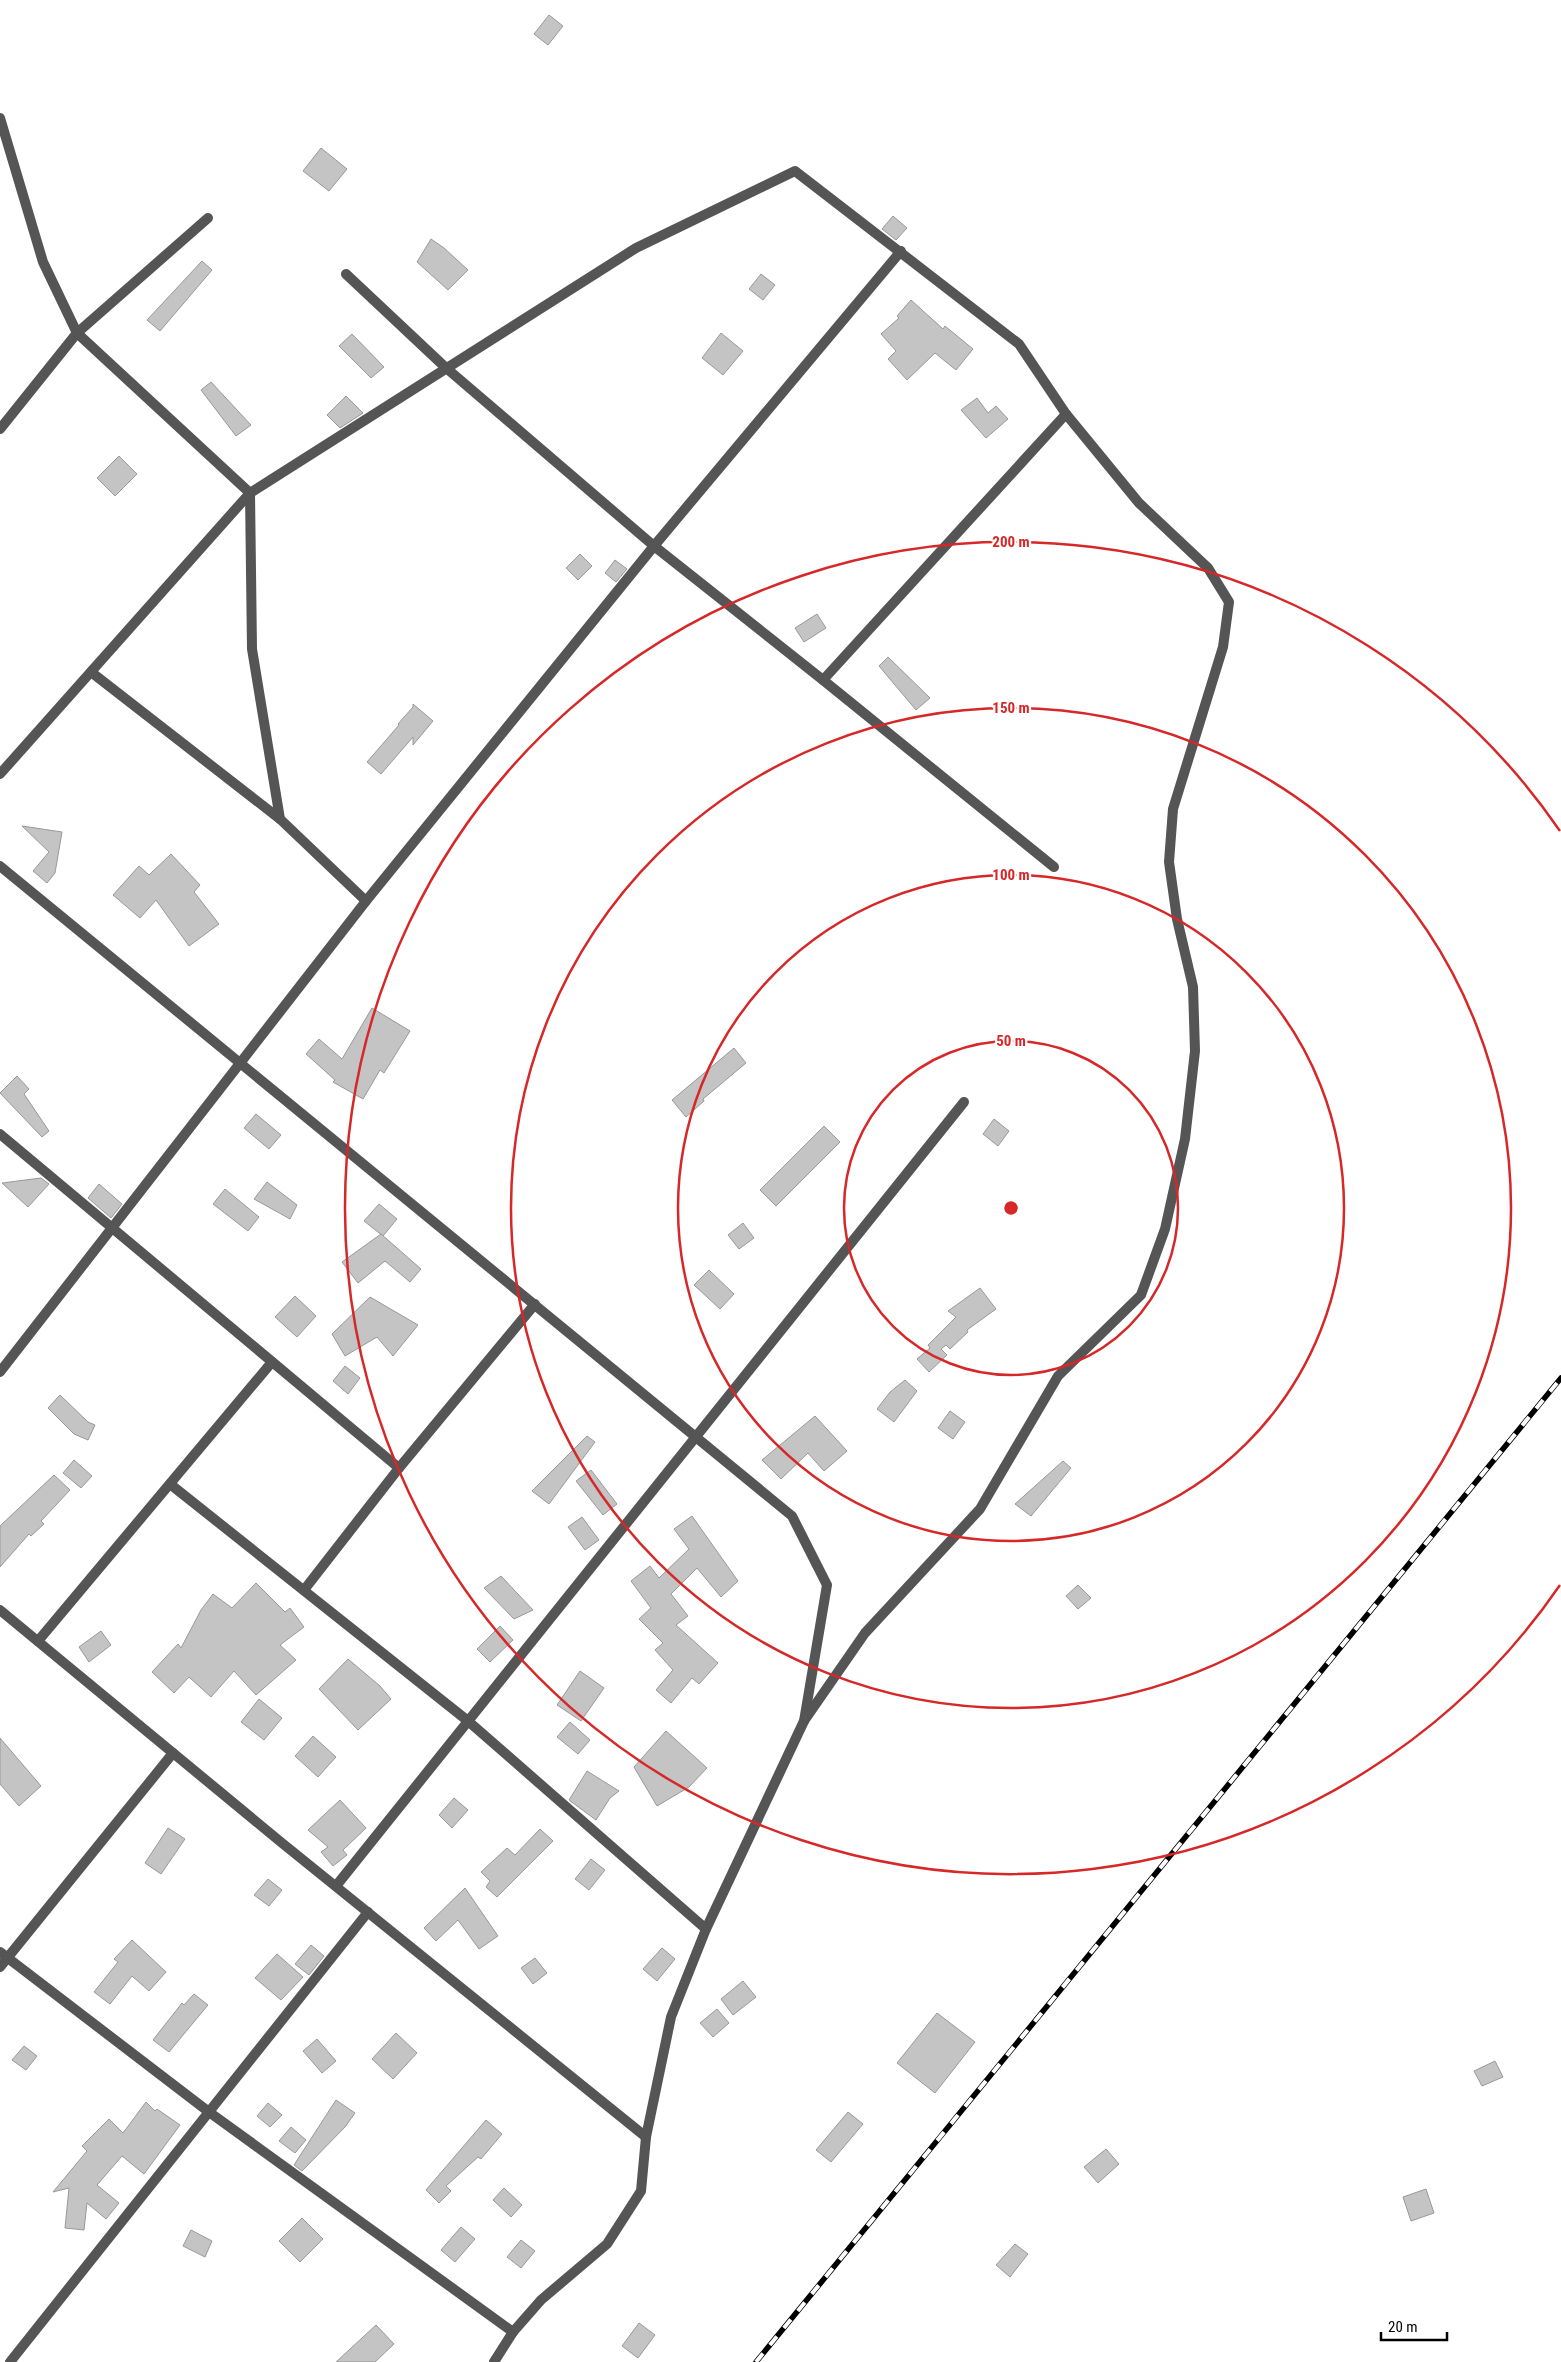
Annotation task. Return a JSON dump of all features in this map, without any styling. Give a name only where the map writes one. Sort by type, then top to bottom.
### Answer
[{"type":"street","points":[[0,118],[43,262],[77,333],[250,493],[252,649],[280,819]]},
{"type":"street","points":[[0,774],[250,493],[445,367],[636,248],[795,172],[901,251],[1019,344],[1066,414],[1139,503],[1208,568],[1229,602],[1224,647],[1172,809],[1170,862],[1177,919],[1193,996],[1195,1051],[1184,1139],[1165,1229],[1141,1295],[1058,1376],[980,1509],[865,1633],[804,1721],[706,1929],[671,2018],[646,2137],[641,2191],[607,2244],[541,2300],[513,2332],[494,2362]]},
{"type":"street","points":[[0,429],[77,333],[208,218]]},
{"type":"street","points":[[0,1372],[366,901],[654,546],[901,251]]},
{"type":"street","points":[[346,274],[445,367],[654,546],[823,680],[1054,868]]},
{"type":"street","points":[[823,680],[1066,414]]},
{"type":"street","points":[[91,672],[280,819],[366,901]]},
{"type":"street","points":[[0,866],[696,1435],[792,1516],[827,1585],[804,1721]]},
{"type":"street","points":[[336,1886],[696,1435],[844,1255],[964,1102]]},
{"type":"street","points":[[0,1134],[111,1229],[399,1468]]},
{"type":"street","points":[[304,1590],[399,1468],[535,1304]]},
{"type":"street","points":[[38,1642],[272,1362]]},
{"type":"street","points":[[170,1484],[468,1721],[706,1929]]},
{"type":"street","points":[[0,1610],[646,2137]]},
{"type":"street","points":[[0,1967],[4,1955],[173,1753]]},
{"type":"street","points":[[10,2362],[368,1912]]},
{"type":"street","points":[[4,1955],[209,2112],[513,2332]]},
{"type":"building","points":[[549,15],[563,26],[548,45],[534,34]]},
{"type":"building","points":[[321,148],[347,169],[329,191],[303,171]]},
{"type":"building","points":[[893,216],[907,228],[896,240],[882,229]]},
{"type":"building","points":[[431,239],[468,270],[448,290],[417,262]]},
{"type":"building","points":[[202,261],[212,270],[160,331],[147,320]]},
{"type":"building","points":[[761,274],[775,285],[763,300],[749,289]]},
{"type":"building","points":[[911,300],[943,329],[945,326],[973,349],[956,370],[935,353],[907,380],[888,359],[896,351],[881,334],[899,318],[897,316]]},
{"type":"building","points":[[721,333],[743,351],[723,375],[702,358]]},
{"type":"building","points":[[352,334],[384,367],[371,378],[339,346]]},
{"type":"building","points":[[211,382],[251,425],[236,436],[201,390]]},
{"type":"building","points":[[346,396],[363,413],[340,428],[327,415]]},
{"type":"building","points":[[977,398],[988,413],[996,406],[1008,419],[986,438],[961,410]]},
{"type":"building","points":[[119,456],[137,474],[115,496],[97,478]]},
{"type":"building","points":[[580,554],[592,566],[578,580],[566,568]]},
{"type":"building","points":[[615,560],[627,569],[616,582],[605,573]]},
{"type":"building","points":[[817,614],[826,628],[804,642],[795,628]]},
{"type":"building","points":[[888,657],[930,698],[916,710],[879,666]]},
{"type":"building","points":[[413,704],[433,721],[413,745],[413,737],[381,774],[367,762],[399,725],[413,707]]},
{"type":"building","points":[[22,826],[62,832],[55,873],[47,883],[33,871],[49,852]]},
{"type":"building","points":[[171,854],[200,885],[194,892],[219,924],[189,946],[156,900],[140,918],[113,895],[139,866],[149,875]]},
{"type":"building","points":[[372,1008],[410,1031],[384,1073],[380,1070],[363,1099],[333,1082],[335,1080],[306,1054],[319,1039],[342,1059]]},
{"type":"building","points":[[734,1048],[746,1063],[703,1099],[704,1101],[686,1117],[672,1100]]},
{"type":"building","points":[[17,1076],[29,1089],[24,1094],[49,1131],[42,1137],[0,1093]]},
{"type":"building","points":[[256,1114],[281,1135],[269,1149],[244,1128]]},
{"type":"building","points":[[994,1119],[1009,1131],[998,1146],[983,1134]]},
{"type":"building","points":[[824,1126],[840,1142],[776,1206],[760,1190]]},
{"type":"building","points":[[41,1178],[49,1184],[28,1207],[2,1183]]},
{"type":"building","points":[[267,1182],[297,1205],[290,1219],[254,1199]]},
{"type":"building","points":[[99,1184],[122,1204],[111,1218],[88,1198]]},
{"type":"building","points":[[225,1189],[259,1217],[248,1231],[213,1204]]},
{"type":"building","points":[[379,1204],[397,1219],[383,1236],[364,1221]]},
{"type":"building","points":[[743,1223],[754,1238],[739,1249],[728,1235]]},
{"type":"building","points":[[381,1234],[421,1269],[410,1282],[385,1261],[358,1283],[342,1262]]},
{"type":"building","points":[[709,1270],[734,1294],[720,1309],[694,1285]]},
{"type":"building","points":[[980,1288],[996,1309],[967,1330],[968,1332],[950,1349],[946,1345],[941,1349],[947,1355],[929,1372],[917,1359],[930,1348],[928,1345],[956,1317],[948,1311]]},
{"type":"building","points":[[295,1296],[316,1316],[297,1337],[275,1317]]},
{"type":"building","points":[[370,1297],[418,1325],[393,1356],[377,1337],[345,1356],[332,1334]]},
{"type":"building","points":[[345,1366],[360,1378],[348,1394],[333,1381]]},
{"type":"building","points":[[905,1380],[917,1391],[894,1422],[877,1409],[890,1392]]},
{"type":"building","points":[[60,1395],[88,1422],[95,1425],[88,1440],[74,1434],[48,1408]]},
{"type":"building","points":[[950,1411],[965,1422],[953,1439],[938,1428]]},
{"type":"building","points":[[815,1416],[847,1451],[824,1471],[808,1453],[781,1479],[762,1460]]},
{"type":"building","points":[[587,1436],[595,1442],[549,1504],[532,1491]]},
{"type":"building","points":[[74,1460],[92,1476],[81,1488],[63,1473]]},
{"type":"building","points":[[1063,1461],[1071,1468],[1031,1516],[1015,1504]]},
{"type":"building","points":[[591,1470],[617,1504],[603,1515],[576,1481]]},
{"type":"building","points":[[54,1475],[70,1490],[41,1521],[44,1524],[31,1536],[29,1534],[0,1567],[0,1526]]},
{"type":"building","points":[[692,1516],[738,1581],[721,1597],[697,1568],[671,1594],[688,1616],[676,1625],[718,1663],[699,1684],[692,1678],[671,1703],[656,1690],[673,1670],[655,1650],[663,1643],[639,1619],[651,1608],[631,1581],[650,1566],[659,1578],[689,1549],[674,1529]]},
{"type":"building","points":[[582,1517],[599,1540],[585,1550],[568,1527]]},
{"type":"building","points":[[501,1576],[533,1610],[514,1619],[484,1588]]},
{"type":"building","points":[[256,1583],[285,1612],[290,1608],[304,1627],[280,1645],[296,1660],[256,1695],[234,1671],[211,1697],[189,1677],[174,1693],[152,1672],[178,1644],[181,1648],[201,1610],[213,1594],[232,1608]]},
{"type":"building","points":[[1078,1585],[1091,1598],[1078,1609],[1066,1596]]},
{"type":"building","points":[[500,1626],[513,1640],[490,1662],[477,1649]]},
{"type":"building","points":[[101,1631],[111,1645],[89,1662],[79,1647]]},
{"type":"building","points":[[348,1659],[380,1686],[391,1699],[358,1730],[319,1689]]},
{"type":"building","points":[[580,1671],[604,1688],[581,1721],[557,1705]]},
{"type":"building","points":[[259,1699],[282,1718],[264,1740],[241,1722]]},
{"type":"building","points":[[570,1722],[590,1740],[578,1754],[557,1737]]},
{"type":"building","points":[[666,1731],[707,1768],[689,1787],[657,1806],[634,1767]]},
{"type":"building","points":[[313,1736],[336,1757],[318,1777],[295,1756]]},
{"type":"building","points":[[0,1738],[41,1786],[19,1806],[0,1784]]},
{"type":"building","points":[[587,1771],[619,1791],[610,1798],[596,1820],[569,1800]]},
{"type":"building","points":[[454,1798],[468,1810],[452,1828],[439,1815]]},
{"type":"building","points":[[340,1800],[366,1828],[343,1850],[347,1855],[333,1866],[321,1852],[328,1847],[308,1830]]},
{"type":"building","points":[[168,1828],[185,1839],[161,1874],[145,1863]]},
{"type":"building","points":[[540,1829],[553,1841],[497,1897],[486,1887],[490,1881],[481,1872],[507,1848],[515,1855]]},
{"type":"building","points":[[591,1859],[605,1870],[589,1890],[575,1879]]},
{"type":"building","points":[[268,1879],[282,1890],[269,1906],[254,1895]]},
{"type":"building","points":[[465,1888],[498,1936],[479,1949],[458,1920],[436,1941],[424,1928]]},
{"type":"building","points":[[132,1940],[166,1972],[149,1991],[132,1976],[110,2004],[94,1992],[118,1962],[114,1959]]},
{"type":"building","points":[[311,1945],[324,1956],[309,1975],[295,1964]]},
{"type":"building","points":[[662,1948],[675,1959],[657,1981],[643,1969]]},
{"type":"building","points":[[277,1954],[303,1977],[281,2000],[255,1978]]},
{"type":"building","points":[[535,1958],[547,1973],[533,1984],[521,1968]]},
{"type":"building","points":[[743,1981],[756,1997],[733,2015],[721,1999]]},
{"type":"building","points":[[194,1994],[208,2005],[169,2052],[153,2040],[182,2003],[184,2005]]},
{"type":"building","points":[[717,2009],[729,2023],[713,2037],[700,2023]]},
{"type":"building","points":[[937,2013],[975,2042],[935,2093],[897,2063]]},
{"type":"building","points":[[396,2033],[417,2053],[393,2079],[372,2059]]},
{"type":"building","points":[[317,2039],[336,2061],[322,2073],[303,2051]]},
{"type":"building","points":[[24,2046],[37,2056],[26,2070],[12,2060]]},
{"type":"building","points":[[1495,2061],[1503,2077],[1482,2086],[1474,2071]]},
{"type":"building","points":[[336,2100],[355,2113],[345,2127],[302,2171],[294,2165]]},
{"type":"building","points":[[146,2102],[155,2111],[157,2109],[180,2125],[144,2174],[122,2156],[97,2185],[119,2203],[106,2219],[87,2203],[84,2230],[65,2228],[69,2188],[53,2192],[87,2151],[82,2146],[109,2119],[123,2133]]},
{"type":"building","points":[[268,2103],[282,2115],[270,2127],[257,2116]]},
{"type":"building","points":[[848,2112],[863,2124],[831,2162],[816,2150]]},
{"type":"building","points":[[486,2120],[502,2134],[481,2159],[478,2157],[446,2186],[451,2191],[439,2203],[426,2190]]},
{"type":"building","points":[[291,2127],[306,2140],[295,2153],[279,2141]]},
{"type":"building","points":[[1106,2149],[1119,2164],[1098,2183],[1084,2167]]},
{"type":"building","points":[[504,2188],[522,2205],[511,2217],[493,2200]]},
{"type":"building","points":[[1426,2189],[1434,2213],[1411,2221],[1403,2197]]},
{"type":"building","points":[[302,2218],[323,2239],[300,2262],[279,2241]]},
{"type":"building","points":[[461,2227],[475,2239],[455,2262],[441,2250]]},
{"type":"building","points":[[191,2230],[212,2241],[205,2257],[183,2246]]},
{"type":"building","points":[[521,2240],[535,2251],[521,2268],[507,2257]]},
{"type":"building","points":[[1015,2244],[1028,2254],[1010,2277],[996,2265]]},
{"type":"building","points":[[639,2323],[655,2335],[638,2358],[622,2346]]},
{"type":"building","points":[[376,2325],[394,2344],[375,2362],[336,2362]]},
{"type":"railway","points":[[756,2362],[1561,1378]]}]
